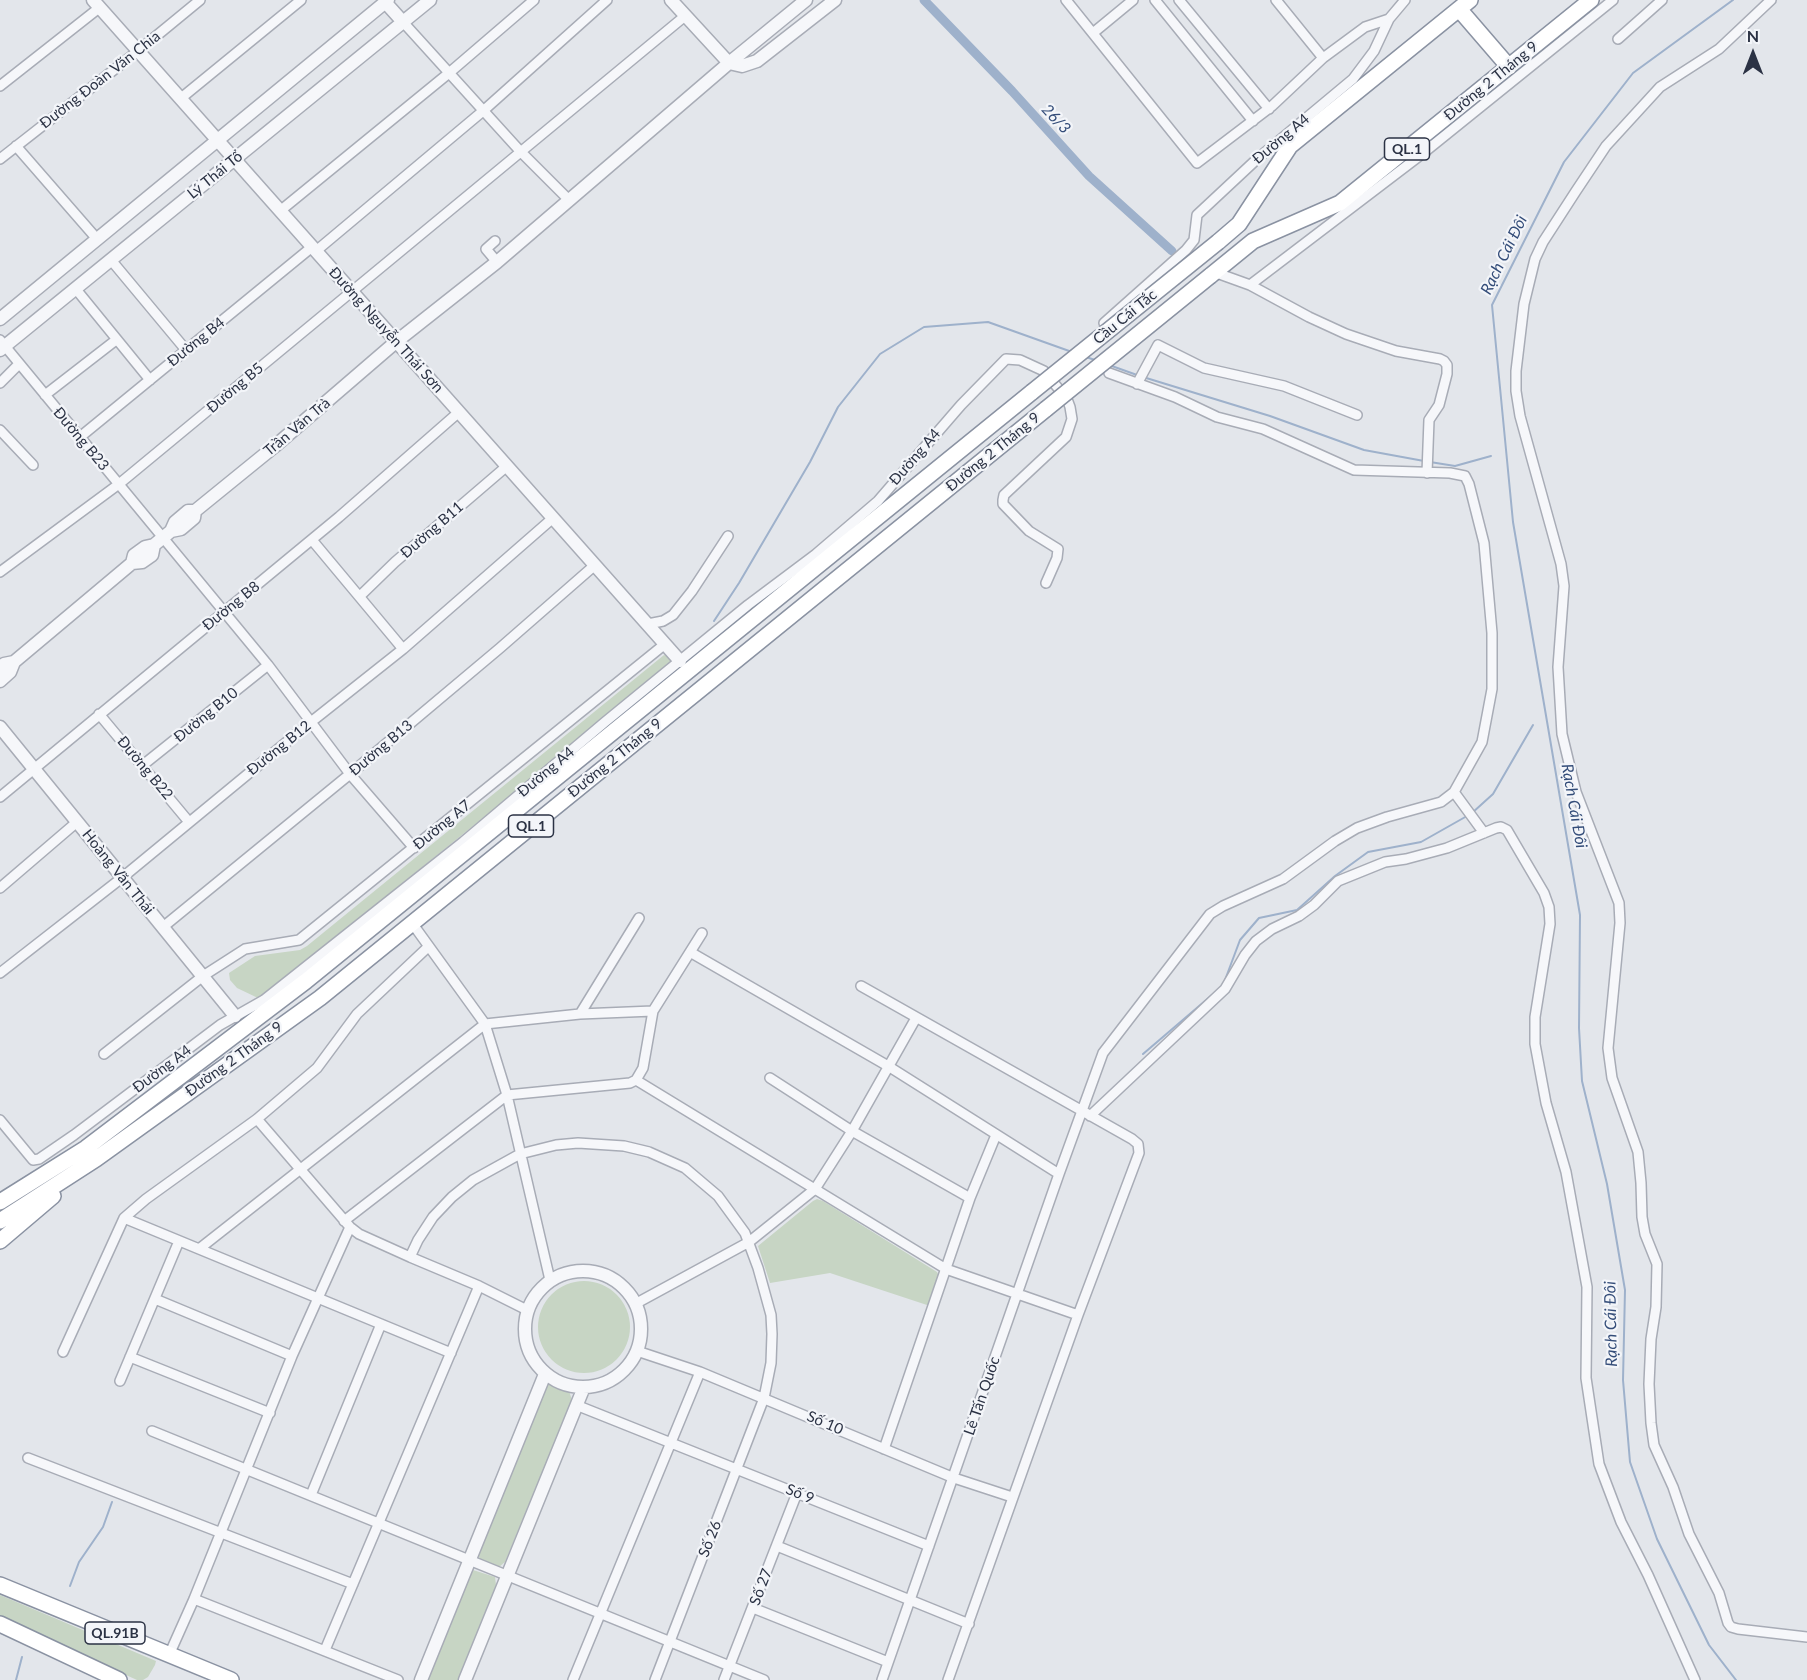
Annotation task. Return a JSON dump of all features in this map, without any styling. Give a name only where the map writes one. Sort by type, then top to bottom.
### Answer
[{"type":"highway","name":"Đường 2 Tháng 9","points":[[1212,274],[1253,241],[1340,203],[1591,0]]},
{"type":"highway","points":[[1465,4],[1509,67]]},
{"type":"highway","name":"Cầu Cái Tắc","points":[[1032,392],[1239,224],[1290,146],[1465,4]]},
{"type":"highway","name":"Cầu Cái Tắc","points":[[1046,409],[1212,274]]},
{"type":"highway","name":"Đường 2 Tháng 9","points":[[0,1202],[86,1148],[306,981],[1032,392]]},
{"type":"highway","name":"Đường 2 Tháng 9","points":[[0,1221],[96,1159],[320,998],[1046,409]]},
{"type":"highway","points":[[0,1241],[96,1159]]},
{"type":"highway","name":"QL.91B","points":[[0,1586],[231,1680]]},
{"type":"highway","name":"QL.91B","points":[[0,1624],[119,1680]]},
{"type":"street","name":"Đường Đoàn Văn Chia","points":[[0,159],[200,0]]},
{"type":"street","points":[[180,99],[301,0]]},
{"type":"street","name":"Lý Thái Tổ","points":[[1,345],[111,260],[430,0]]},
{"type":"street","points":[[280,211],[449,73],[534,0]]},
{"type":"street","name":"Đường B4","points":[[80,437],[483,111],[607,0]]},
{"type":"street","points":[[671,0],[729,63],[742,66],[757,61],[835,0]]},
{"type":"street","name":"Trần Văn Trà","points":[[0,681],[10,672],[14,662],[132,563],[134,555],[163,538],[175,522],[188,511],[195,511],[275,446],[397,341],[497,262],[806,0]]},
{"type":"street","points":[[1066,0],[1197,164],[1269,109],[1345,40],[1365,27],[1389,19]]},
{"type":"street","points":[[1093,33],[1133,0]]},
{"type":"street","points":[[1155,0],[1253,121]]},
{"type":"street","points":[[1179,0],[1269,109]]},
{"type":"street","points":[[1276,0],[1323,58]]},
{"type":"street","name":"Đường A4","points":[[1104,323],[1186,250],[1194,240],[1197,215],[1257,159],[1353,79],[1374,51],[1389,19],[1405,0]]},
{"type":"street","points":[[1250,285],[1422,154],[1613,0]]},
{"type":"street","points":[[1618,39],[1662,0]]},
{"type":"street","points":[[1771,0],[1719,49],[1660,87],[1606,146],[1576,191],[1535,259],[1524,304],[1516,371],[1516,391],[1520,416],[1561,564],[1564,586],[1558,667],[1563,734],[1576,792],[1618,903],[1620,923],[1608,1048],[1612,1078],[1638,1152],[1642,1217],[1645,1234],[1657,1264],[1656,1307],[1651,1339],[1649,1384],[1654,1445],[1673,1487],[1689,1534],[1719,1593],[1731,1627],[1807,1636]]},
{"type":"street","points":[[385,1],[520,152],[569,200]]},
{"type":"street","name":"Lý Thái Tổ","points":[[0,319],[385,1]]},
{"type":"street","name":"Đường Nguyễn Thái Sơn","points":[[98,3],[234,160],[680,660]]},
{"type":"street","points":[[0,86],[98,3]]},
{"type":"street","name":"Đường B5","points":[[0,572],[119,484],[685,16]]},
{"type":"street","points":[[16,146],[97,239]]},
{"type":"street","points":[[495,241],[486,249],[497,262]]},
{"type":"street","points":[[111,260],[186,350]]},
{"type":"street","points":[[1212,274],[1250,285],[1346,334],[1396,351],[1440,359],[1447,370],[1439,405],[1429,420],[1428,469]]},
{"type":"street","points":[[75,288],[150,380]]},
{"type":"street","points":[[45,396],[116,340]]},
{"type":"street","name":"Đường B23","points":[[1,345],[268,665],[351,774],[414,848]]},
{"type":"street","points":[[1138,382],[1158,345],[1204,368],[1284,386],[1357,415]]},
{"type":"street","name":"Đường A4","points":[[0,1120],[33,1160],[39,1159],[220,1025],[264,1000],[316,956],[463,842],[680,660],[816,554],[878,501],[1006,359],[1013,358],[1044,370],[1067,399],[1072,419],[1066,437],[1004,495],[1003,504],[1029,531],[1058,549],[1057,558],[1046,583]]},
{"type":"street","points":[[0,383],[19,364]]},
{"type":"street","points":[[1109,373],[1175,397],[1217,417],[1263,429],[1354,470],[1428,469],[1465,476],[1484,543],[1492,633],[1492,689],[1482,742],[1454,792],[1484,833]]},
{"type":"street","name":"Đường B8","points":[[0,797],[312,540],[459,412]]},
{"type":"street","points":[[0,430],[33,465]]},
{"type":"street","name":"Đường B11","points":[[360,596],[395,562],[507,466]]},
{"type":"street","name":"Đường B12","points":[[0,973],[123,877],[403,649],[553,518]]},
{"type":"street","points":[[648,624],[663,621],[673,615],[692,591],[728,536]]},
{"type":"street","points":[[312,540],[403,649]]},
{"type":"street","name":"Đường B13","points":[[163,927],[351,774],[595,565]]},
{"type":"street","name":"Đường A7","points":[[104,1054],[203,976],[245,949],[298,940],[665,644]]},
{"type":"street","name":"Trần Văn Trà","points":[[0,667],[14,662]]},
{"type":"street","name":"Đường B10","points":[[143,765],[268,665]]},
{"type":"street","name":"Đường B22","points":[[99,714],[189,822]]},
{"type":"street","name":"Hoàng Văn Thái","points":[[0,727],[235,1016]]},
{"type":"street","name":"Lê Tấn Quốc","points":[[882,1680],[1059,1174],[1086,1114],[1103,1053],[1210,914],[1283,879],[1357,828],[1441,802],[1454,792]]},
{"type":"street","points":[[0,888],[77,822]]},
{"type":"street","points":[[1086,1114],[1225,989],[1256,941],[1284,921],[1299,916],[1314,905],[1338,881],[1385,861],[1406,859],[1446,848],[1501,827],[1510,834],[1544,893],[1549,907],[1550,924],[1535,1017],[1535,1044],[1546,1103],[1566,1172],[1587,1287],[1586,1378],[1599,1464],[1621,1522],[1648,1575],[1695,1680]]},
{"type":"street","points":[[580,1014],[639,918]]},
{"type":"street","points":[[412,923],[485,1024],[507,1095],[550,1280]]},
{"type":"street","points":[[169,1655],[347,1224],[507,1095],[630,1083],[636,1080],[643,1068],[653,1011],[702,933]]},
{"type":"street","points":[[63,1353],[124,1218],[146,1199],[256,1119],[317,1068],[357,1014],[428,947]]},
{"type":"street","points":[[690,952],[888,1066],[1059,1174]]},
{"type":"street","points":[[861,986],[1138,1144],[1139,1153],[1012,1497],[948,1680]]},
{"type":"street","points":[[199,1249],[485,1024],[580,1014],[653,1011]]},
{"type":"street","points":[[636,1304],[749,1242],[815,1189],[852,1131],[916,1018]]},
{"type":"street","points":[[770,1078],[852,1131],[970,1198]]},
{"type":"street","points":[[636,1080],[946,1269],[1078,1315]]},
{"type":"street","points":[[256,1119],[347,1224],[359,1234],[479,1286],[527,1310]]},
{"type":"street","points":[[884,1449],[970,1198],[996,1136]]},
{"type":"street","name":"Số 26","points":[[410,1257],[418,1239],[433,1217],[452,1197],[490,1169],[520,1154],[556,1145],[578,1143],[624,1146],[649,1152],[685,1168],[718,1196],[734,1216],[749,1242],[766,1295],[771,1315],[772,1356],[764,1398],[655,1680]]},
{"type":"street","points":[[124,1218],[451,1353]]},
{"type":"street","points":[[120,1381],[179,1240]]},
{"type":"street","points":[[586,1270],[604,1275],[620,1284],[636,1304],[640,1315],[641,1333],[637,1351],[628,1366],[616,1377],[601,1384],[584,1387],[563,1384],[545,1374],[533,1361],[526,1345],[524,1327],[527,1310],[536,1293],[550,1280],[567,1272],[586,1270]]},
{"type":"street","points":[[326,1650],[479,1286]]},
{"type":"street","points":[[155,1299],[292,1356]]},
{"type":"street","points":[[311,1495],[381,1324]]},
{"type":"street","name":"Số 10","points":[[637,1351],[700,1372],[954,1478],[1012,1497]]},
{"type":"street","points":[[130,1357],[270,1413]]},
{"type":"street","points":[[573,1680],[700,1372]]},
{"type":"street","points":[[421,1680],[545,1374]]},
{"type":"street","points":[[465,1680],[584,1387]]},
{"type":"street","name":"Số 9","points":[[576,1405],[929,1546]]},
{"type":"street","points":[[152,1431],[764,1680]]},
{"type":"street","points":[[28,1458],[353,1584]]},
{"type":"street","name":"Số 27","points":[[724,1680],[797,1493]]},
{"type":"street","points":[[777,1546],[969,1624]]},
{"type":"street","points":[[194,1599],[398,1680]]},
{"type":"street","points":[[753,1608],[888,1662]]},
{"type":"green space","points":[[664,655],[671,657],[673,664],[258,998],[237,988],[230,980],[229,973],[255,956],[300,950],[307,946]]},
{"type":"green space","points":[[817,1199],[937,1272],[939,1276],[930,1306],[830,1273],[770,1283],[758,1246]]},
{"type":"green space","points":[[584,1281],[602,1284],[617,1294],[627,1309],[630,1327],[627,1345],[617,1360],[602,1370],[584,1373],[566,1370],[551,1360],[541,1345],[538,1327],[541,1309],[551,1294],[566,1284]]},
{"type":"green space","points":[[548,1385],[569,1391],[572,1400],[505,1562],[499,1567],[480,1559],[478,1555],[544,1389]]},
{"type":"green space","points":[[473,1570],[495,1577],[496,1585],[458,1680],[427,1680],[470,1572]]},
{"type":"green space","points":[[0,1595],[156,1661],[155,1665],[148,1677],[137,1680],[0,1618]]},
{"type":"waterway","name":"26/3","points":[[924,0],[1012,91],[1089,176],[1172,251]]},
{"type":"waterway","name":"Rạch Cái Đôi","points":[[1733,0],[1633,73],[1564,162],[1492,305],[1513,522],[1580,915],[1579,1028],[1582,1081],[1607,1184],[1625,1290],[1623,1380],[1630,1462],[1657,1539],[1709,1645],[1736,1680]]},
{"type":"waterway","points":[[714,621],[810,462],[838,407],[880,354],[924,327],[988,322],[1072,352]]},
{"type":"waterway","points":[[1086,357],[1098,361]]},
{"type":"waterway","points":[[1109,365],[1137,375]]},
{"type":"waterway","points":[[1143,377],[1270,416],[1364,450],[1424,461]]},
{"type":"waterway","points":[[1430,462],[1455,466],[1491,456]]},
{"type":"waterway","points":[[1472,813],[1493,794],[1533,725]]},
{"type":"waterway","points":[[1225,980],[1240,940],[1259,918],[1297,910],[1335,876],[1368,852],[1421,842],[1467,816]]},
{"type":"waterway","points":[[1143,1054],[1212,995]]},
{"type":"waterway","points":[[70,1586],[79,1562],[103,1527],[112,1502]]},
{"type":"waterway","points":[[16,1680],[22,1657]]}]
